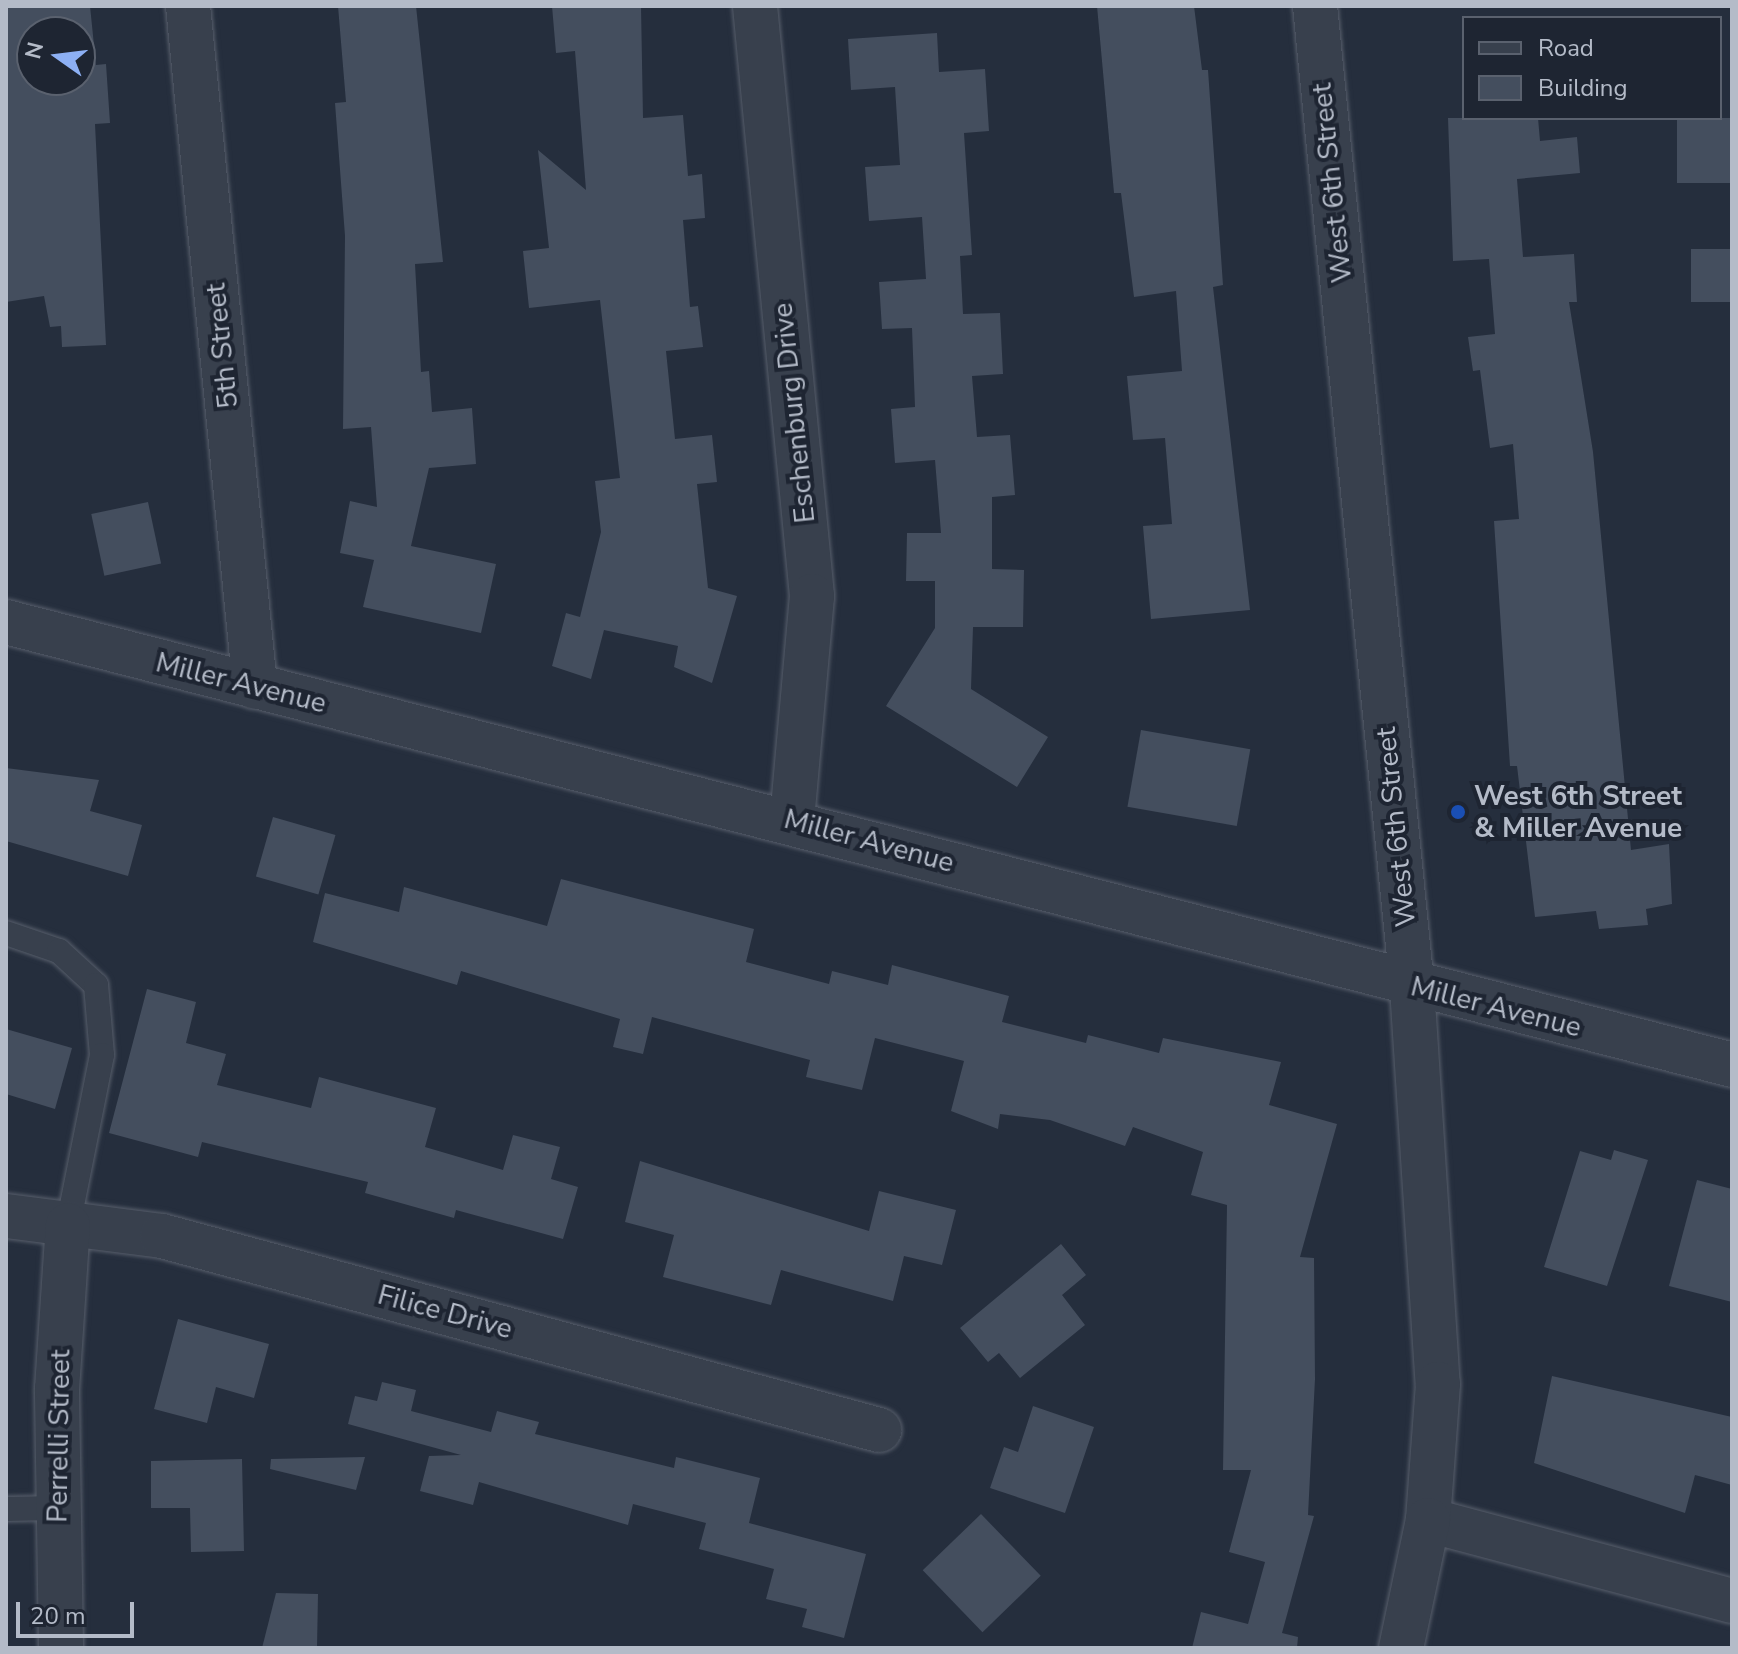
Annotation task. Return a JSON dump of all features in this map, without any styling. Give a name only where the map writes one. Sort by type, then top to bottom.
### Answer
[{"type":"street","name":"5th Street","points":[[188,6],[255,687]]},
{"type":"street","name":"Eschenburg Drive","points":[[755,6],[812,596],[792,820]]},
{"type":"street","name":"West 6th Street","points":[[1315,6],[1412,987],[1438,1384],[1428,1520],[1401,1648]]},
{"type":"street","name":"Miller Avenue","points":[[6,622],[792,820],[1412,987],[1732,1065]]},
{"type":"street","name":"Filice Drive","points":[[6,1216],[162,1236],[879,1430]]},
{"type":"street","name":"Perrelli Street","points":[[61,1648],[57,1508],[68,1225]]},
{"type":"street","points":[[1428,1520],[1732,1601]]},
{"type":"lane","points":[[6,933],[59,951],[96,985],[102,1055],[68,1225]]},
{"type":"lane","points":[[6,1509],[57,1508]]},
{"type":"building","points":[[6,6],[90,6],[91,16],[16,16],[16,96],[96,96],[96,65],[106,64],[110,123],[95,124],[106,345],[62,347],[61,326],[50,327],[44,296],[6,302]]},
{"type":"building","points":[[338,6],[416,6],[443,262],[415,264],[421,372],[429,371],[432,412],[472,408],[476,464],[429,468],[411,546],[496,564],[481,633],[363,607],[374,560],[340,553],[350,501],[377,507],[371,427],[343,429],[345,236],[335,103],[346,102]]},
{"type":"building","points":[[552,6],[641,6],[643,118],[683,115],[688,176],[702,174],[705,218],[683,220],[690,307],[698,306],[703,347],[666,351],[675,439],[712,435],[717,482],[697,484],[708,588],[737,596],[712,683],[674,667],[678,646],[604,630],[591,679],[552,666],[566,613],[580,617],[601,532],[595,481],[620,478],[600,300],[529,308],[523,251],[549,248],[538,150],[586,190],[575,51],[556,53]]},
{"type":"building","points":[[1097,6],[1194,6],[1202,70],[1208,70],[1223,285],[1213,287],[1250,610],[1151,619],[1143,526],[1172,524],[1165,438],[1133,440],[1127,376],[1182,371],[1176,291],[1134,297],[1121,193],[1114,193]]},
{"type":"building","points":[[937,33],[939,72],[985,69],[989,131],[964,133],[972,255],[960,256],[963,314],[1000,313],[1003,374],[972,376],[977,437],[1010,435],[1015,495],[992,497],[992,569],[1024,570],[1023,627],[973,627],[971,689],[1048,737],[1017,787],[886,706],[935,628],[935,581],[906,581],[907,533],[941,533],[935,460],[895,463],[891,409],[915,407],[912,328],[882,329],[879,282],[926,279],[922,217],[869,221],[865,167],[900,165],[895,87],[851,90],[848,39]]},
{"type":"building","points":[[1448,118],[1538,120],[1540,141],[1577,137],[1580,173],[1517,179],[1523,257],[1574,254],[1577,302],[1569,302],[1593,452],[1631,850],[1669,844],[1672,904],[1646,909],[1648,925],[1599,929],[1596,911],[1535,917],[1517,766],[1510,766],[1494,521],[1519,519],[1513,444],[1490,448],[1480,370],[1473,371],[1468,337],[1495,334],[1489,259],[1453,261]]},
{"type":"building","points":[[1732,118],[1732,183],[1677,183],[1677,120]]},
{"type":"building","points":[[1691,249],[1732,249],[1732,302],[1691,302]]},
{"type":"building","points":[[148,502],[161,564],[104,576],[91,514]]},
{"type":"building","points":[[1141,730],[1250,749],[1237,826],[1127,807]]},
{"type":"building","points":[[6,768],[99,780],[90,811],[142,825],[128,876],[6,841]]},
{"type":"building","points":[[273,817],[335,835],[318,895],[256,877]]},
{"type":"building","points":[[561,879],[754,929],[746,962],[829,984],[832,971],[888,985],[892,965],[1009,996],[1002,1022],[1086,1043],[1088,1035],[1159,1053],[1163,1038],[1281,1062],[1269,1105],[1337,1124],[1300,1257],[1314,1258],[1315,1379],[1308,1515],[1314,1516],[1282,1633],[1298,1637],[1297,1648],[1192,1648],[1201,1612],[1248,1624],[1265,1562],[1229,1552],[1251,1470],[1223,1470],[1227,1205],[1191,1195],[1203,1152],[1133,1127],[1125,1146],[1050,1120],[1000,1114],[998,1129],[951,1111],[964,1061],[875,1038],[862,1090],[806,1077],[810,1060],[652,1017],[643,1054],[613,1047],[620,1019],[461,971],[457,985],[313,942],[325,893],[399,912],[404,887],[547,926]]},
{"type":"building","points":[[147,989],[196,1002],[186,1043],[226,1054],[217,1085],[311,1108],[319,1077],[436,1108],[425,1147],[503,1170],[513,1135],[560,1147],[551,1179],[578,1187],[563,1239],[456,1210],[454,1218],[365,1193],[368,1182],[202,1142],[198,1157],[109,1133]]},
{"type":"building","points":[[6,1029],[72,1048],[55,1109],[6,1094]]},
{"type":"building","points":[[1614,1150],[1648,1160],[1607,1286],[1544,1267],[1580,1151],[1611,1160]]},
{"type":"building","points":[[640,1161],[869,1231],[879,1191],[956,1210],[942,1265],[904,1256],[893,1301],[781,1270],[771,1305],[663,1277],[674,1235],[625,1222]]},
{"type":"building","points":[[1697,1180],[1732,1189],[1732,1302],[1669,1286]]},
{"type":"building","points":[[1061,1244],[1086,1275],[1062,1295],[1085,1325],[1020,1378],[999,1353],[988,1362],[960,1328]]},
{"type":"building","points":[[178,1319],[269,1344],[254,1398],[216,1387],[207,1423],[154,1409]]},
{"type":"building","points":[[1552,1376],[1732,1417],[1732,1485],[1695,1475],[1685,1513],[1534,1463]]},
{"type":"building","points":[[382,1382],[416,1390],[411,1411],[491,1432],[497,1411],[539,1422],[535,1434],[674,1468],[676,1457],[760,1478],[749,1523],[866,1554],[844,1638],[802,1627],[807,1609],[766,1599],[774,1569],[699,1549],[706,1523],[633,1504],[628,1525],[479,1482],[473,1505],[420,1491],[429,1456],[461,1455],[348,1424],[355,1396],[377,1401]]},
{"type":"building","points":[[1033,1406],[1094,1427],[1065,1513],[990,1488],[1004,1447],[1018,1452]]},
{"type":"building","points":[[365,1457],[356,1490],[270,1469],[271,1459]]},
{"type":"building","points":[[242,1459],[244,1551],[191,1552],[190,1508],[151,1508],[151,1461]]},
{"type":"building","points":[[981,1514],[1041,1576],[982,1632],[923,1570]]},
{"type":"building","points":[[276,1593],[318,1594],[317,1648],[262,1648]]},
{"type":"place","name":"West 6th Street & Miller Avenue","points":[[1458,812]]}]
